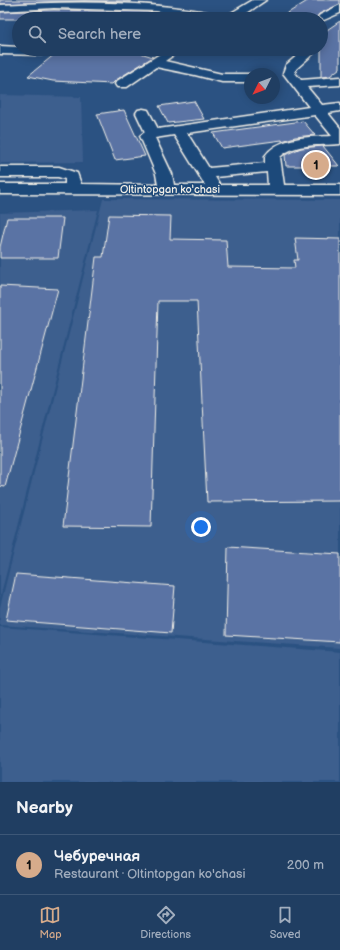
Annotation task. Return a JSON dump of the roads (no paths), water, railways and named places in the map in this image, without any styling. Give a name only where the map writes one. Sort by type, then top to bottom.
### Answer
[{"type":"street","points":[[156,8],[167,0]]},
{"type":"street","points":[[241,12],[261,0]]},
{"type":"street","points":[[0,8],[54,5],[156,8],[180,12]]},
{"type":"street","points":[[328,15],[340,8]]},
{"type":"street","points":[[0,50],[12,50]]},
{"type":"street","points":[[122,84],[164,56]]},
{"type":"street","points":[[305,56],[290,68],[289,73],[291,80],[340,136]]},
{"type":"street","points":[[153,63],[196,71],[222,78],[244,78]]},
{"type":"street","points":[[291,80],[339,86]]},
{"type":"street","points":[[167,189],[164,174],[147,136],[178,130],[340,107]]},
{"type":"street","points":[[143,112],[153,134]]},
{"type":"street","points":[[178,130],[215,189]]},
{"type":"street","points":[[277,190],[272,156],[278,150],[286,145],[340,140]]},
{"type":"street","points":[[205,173],[274,167]]},
{"type":"street","points":[[0,172],[59,172],[72,176],[74,189]]},
{"type":"street","name":"Oltintopgan ko'chasi","points":[[0,189],[340,190]]},
{"type":"place","name":"Чебуречная","points":[[316,165]]}]
